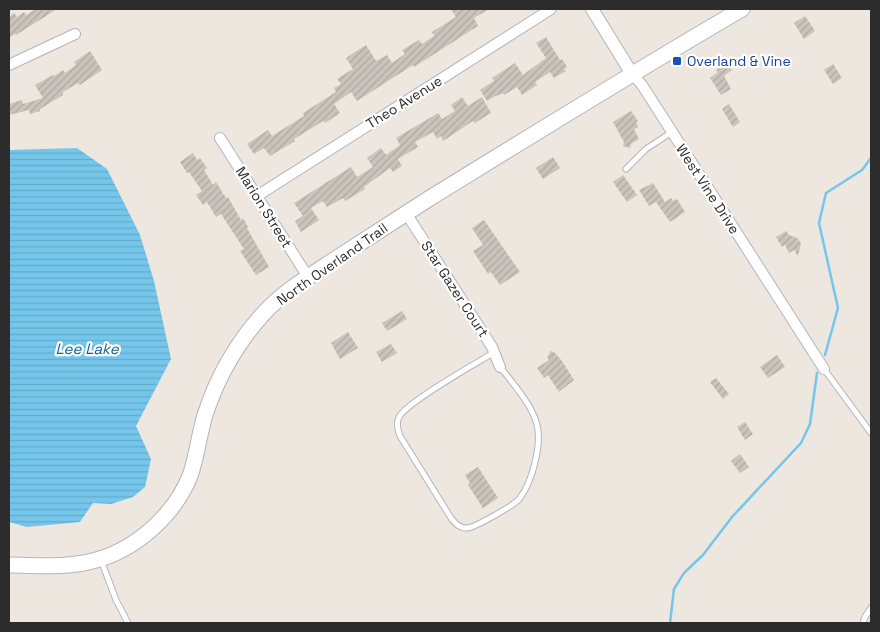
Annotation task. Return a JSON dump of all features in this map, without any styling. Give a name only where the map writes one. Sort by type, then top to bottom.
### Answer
[{"type":"main road","name":"North Overland Trail","points":[[9,565],[71,565],[100,560],[122,551],[140,540],[163,518],[180,496],[189,478],[197,455],[205,415],[221,375],[240,344],[263,314],[281,297],[308,277],[406,214],[632,74],[742,9]]},
{"type":"street","name":"Theo Avenue","points":[[257,196],[551,9]]},
{"type":"street","name":"West Vine Drive","points":[[592,9],[632,74],[642,85],[824,369]]},
{"type":"street","points":[[9,65],[75,34]]},
{"type":"street","name":"Marion Street","points":[[220,138],[308,277]]},
{"type":"street","name":"Star Gazer Court","points":[[406,214],[492,348],[500,367]]},
{"type":"lane","points":[[626,169],[646,149],[672,132]]},
{"type":"lane","points":[[493,353],[411,405],[398,420],[400,436],[451,518],[463,528],[472,527],[518,501],[527,485],[539,443],[538,429],[532,413],[513,383],[500,367]]},
{"type":"lane","points":[[824,369],[871,433]]},
{"type":"lane","points":[[100,560],[116,600],[128,623]]},
{"type":"lane","points":[[863,623],[871,608]]},
{"type":"water","name":"Lee Lake","points":[[77,148],[107,169],[140,235],[154,281],[171,359],[136,426],[151,459],[145,487],[133,497],[111,504],[93,503],[80,522],[27,527],[9,522],[9,150]]},
{"type":"building","points":[[36,9],[57,9],[9,38],[9,17],[14,13],[17,17],[24,12],[26,15]]},
{"type":"building","points":[[451,9],[489,9],[474,18],[478,26],[414,67],[413,65],[357,101],[351,92],[334,104],[340,113],[325,123],[323,121],[270,156],[264,148],[254,154],[247,144],[268,130],[272,136],[304,116],[303,113],[336,92],[334,88],[341,84],[337,79],[353,69],[346,58],[366,45],[376,61],[387,55],[392,63],[405,54],[402,50],[419,40],[422,44],[434,36],[432,32],[456,17]]},
{"type":"building","points":[[805,16],[815,31],[804,39],[794,23]]},
{"type":"building","points":[[546,37],[560,60],[562,59],[567,67],[564,69],[566,71],[554,78],[550,72],[535,82],[537,85],[522,95],[517,87],[504,95],[503,93],[497,95],[487,101],[480,90],[494,81],[492,78],[515,63],[523,75],[546,58],[536,43]]},
{"type":"building","points":[[90,51],[102,70],[80,85],[78,83],[63,92],[63,95],[40,109],[40,111],[30,114],[29,110],[9,115],[9,104],[22,100],[23,104],[43,98],[35,85],[63,70],[65,73],[76,65],[74,62]]},
{"type":"building","points":[[727,62],[732,70],[724,76],[731,89],[721,95],[710,78],[718,72],[716,70]]},
{"type":"building","points":[[833,64],[842,78],[833,84],[824,70]]},
{"type":"building","points":[[462,97],[468,106],[482,97],[491,113],[475,123],[473,121],[443,141],[441,136],[437,139],[433,132],[415,142],[418,147],[398,159],[402,166],[393,172],[390,168],[364,187],[365,189],[345,201],[343,198],[327,207],[323,201],[311,208],[319,220],[301,232],[295,221],[303,216],[294,203],[351,167],[357,177],[373,167],[367,158],[381,148],[386,155],[400,145],[396,138],[438,113],[442,119],[455,111],[451,105]]},
{"type":"building","points":[[729,104],[740,122],[733,127],[722,109]]},
{"type":"building","points":[[631,111],[638,121],[636,122],[638,127],[634,129],[639,139],[631,144],[630,148],[623,146],[624,142],[613,122]]},
{"type":"building","points":[[193,153],[197,160],[200,158],[207,168],[204,170],[213,185],[216,182],[226,198],[228,197],[241,220],[243,218],[269,267],[256,275],[240,251],[244,249],[221,214],[216,217],[207,202],[203,205],[196,195],[202,191],[180,162]]},
{"type":"building","points":[[553,157],[560,168],[543,179],[536,168]]},
{"type":"building","points":[[623,175],[637,195],[627,202],[613,182]]},
{"type":"building","points":[[653,183],[665,202],[671,198],[673,201],[677,199],[685,212],[670,222],[656,202],[649,206],[639,190]]},
{"type":"building","points":[[484,220],[520,272],[500,285],[491,272],[488,274],[473,251],[483,245],[472,228]]},
{"type":"building","points":[[786,231],[801,243],[798,256],[794,250],[789,253],[785,245],[782,247],[776,237]]},
{"type":"building","points":[[402,311],[407,319],[387,331],[382,323]]},
{"type":"building","points":[[348,332],[358,348],[340,359],[331,343]]},
{"type":"building","points":[[391,344],[397,353],[382,362],[376,352]]},
{"type":"building","points":[[551,351],[562,361],[574,380],[559,392],[548,375],[544,378],[537,368],[549,360],[547,357]]},
{"type":"building","points":[[777,355],[785,367],[768,378],[760,367]]},
{"type":"building","points":[[716,378],[729,394],[723,399],[710,382]]},
{"type":"building","points":[[745,422],[753,434],[745,440],[737,427]]},
{"type":"building","points":[[740,454],[749,467],[740,473],[731,461]]},
{"type":"building","points":[[478,467],[498,498],[483,508],[468,485],[470,483],[465,475]]},
{"type":"waterway","points":[[825,355],[838,308],[819,223],[826,193],[862,170],[871,158]]},
{"type":"waterway","points":[[670,623],[674,589],[684,573],[703,555],[732,517],[801,443],[810,424],[817,373]]},
{"type":"place","name":"Overland & Vine","points":[[677,61]]}]
